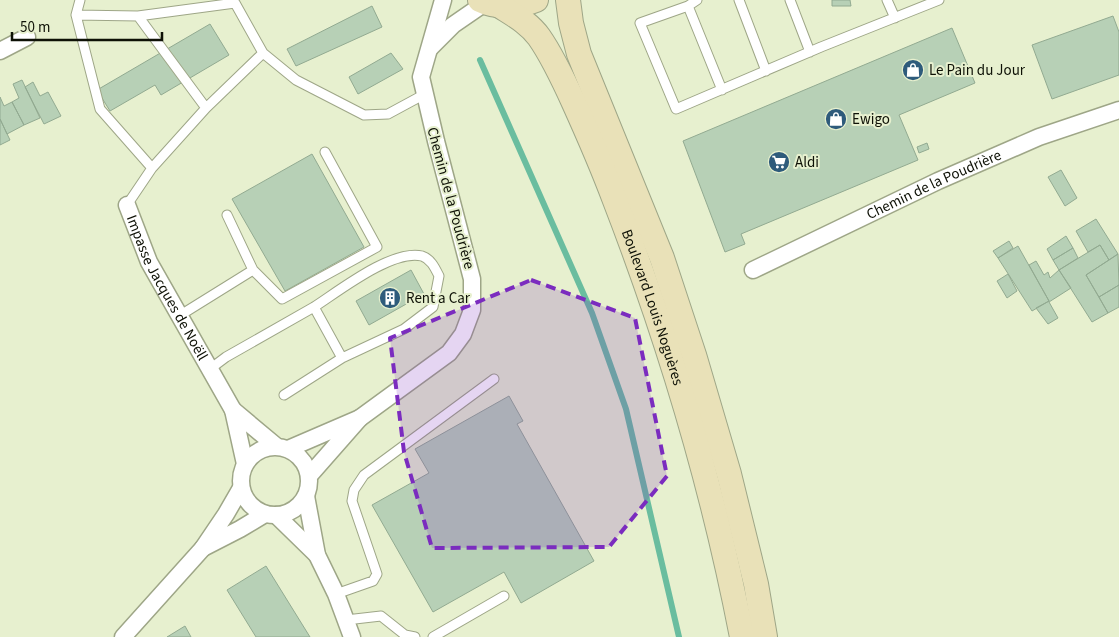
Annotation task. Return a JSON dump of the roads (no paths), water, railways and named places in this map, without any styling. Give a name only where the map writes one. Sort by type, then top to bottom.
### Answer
[{"type":"main road","points":[[488,3],[527,4],[536,0]]},
{"type":"main road","name":"Boulevard Louis Noguères","points":[[568,0],[571,23],[579,54],[662,258],[694,355],[729,474],[756,584],[765,637]]},
{"type":"main road","name":"Boulevard Louis Noguères","points":[[488,3],[520,19],[538,35],[559,71],[597,154],[640,266],[673,363],[708,481],[733,587],[742,637]]},
{"type":"street","name":"Chemin de la Poudrière","points":[[309,476],[360,418],[448,353],[463,334],[472,310],[472,279],[421,77],[443,0]]},
{"type":"street","name":"Chemin de la Poudrière","points":[[429,50],[453,25],[488,3]]},
{"type":"street","points":[[0,51],[27,37]]},
{"type":"street","name":"Chemin de la Poudrière","points":[[753,270],[938,181],[1039,138],[1119,110]]},
{"type":"street","name":"Impasse Jacques de Noëll","points":[[128,205],[149,262],[233,410],[245,464]]},
{"type":"street","name":"Impasse Jacques de Noëll","points":[[233,410],[282,447]]},
{"type":"street","name":"Chemin de la Poudrière","points":[[282,447],[360,418]]},
{"type":"street","points":[[123,637],[203,548],[242,488],[245,464],[258,451],[282,447],[302,459],[309,476],[306,496],[317,555],[336,594],[352,637]]},
{"type":"street","points":[[242,488],[250,504],[271,514],[317,555]]},
{"type":"street","points":[[203,548],[271,514],[294,510],[306,496]]},
{"type":"lane","points":[[80,0],[76,15],[100,109],[152,168]]},
{"type":"lane","points":[[697,0],[688,6],[640,23],[676,109],[939,0]]},
{"type":"lane","points":[[739,0],[766,71]]},
{"type":"lane","points":[[790,0],[810,52]]},
{"type":"lane","points":[[887,0],[895,18]]},
{"type":"lane","points":[[76,15],[138,16],[235,3],[263,53],[296,80],[364,115],[388,114],[425,94]]},
{"type":"lane","points":[[688,6],[722,90]]},
{"type":"lane","points":[[138,16],[206,108]]},
{"type":"lane","name":"Impasse Jacques de Noëll","points":[[128,205],[152,168],[206,108],[263,53]]},
{"type":"lane","points":[[228,215],[253,270],[282,299],[377,247],[324,152]]},
{"type":"lane","points":[[210,369],[314,307],[379,265],[401,257],[422,256],[431,262],[439,276],[433,307],[404,329],[342,358],[284,395]]},
{"type":"lane","points":[[179,316],[253,270]]},
{"type":"lane","points":[[314,307],[342,358]]},
{"type":"lane","points":[[336,594],[373,581],[377,574],[352,501],[354,490],[364,475],[494,380]]},
{"type":"lane","points":[[433,637],[504,596]]},
{"type":"lane","points":[[346,620],[381,616],[404,635],[415,637]]},
{"type":"waterway","points":[[480,60],[592,313],[626,409],[679,637]]},
{"type":"place","name":"Le Pain du Jour","points":[[913,70]]},
{"type":"place","name":"Ewigo","points":[[836,119]]},
{"type":"place","name":"Aldi","points":[[779,162]]},
{"type":"place","name":"Rent a Car","points":[[390,298]]}]
